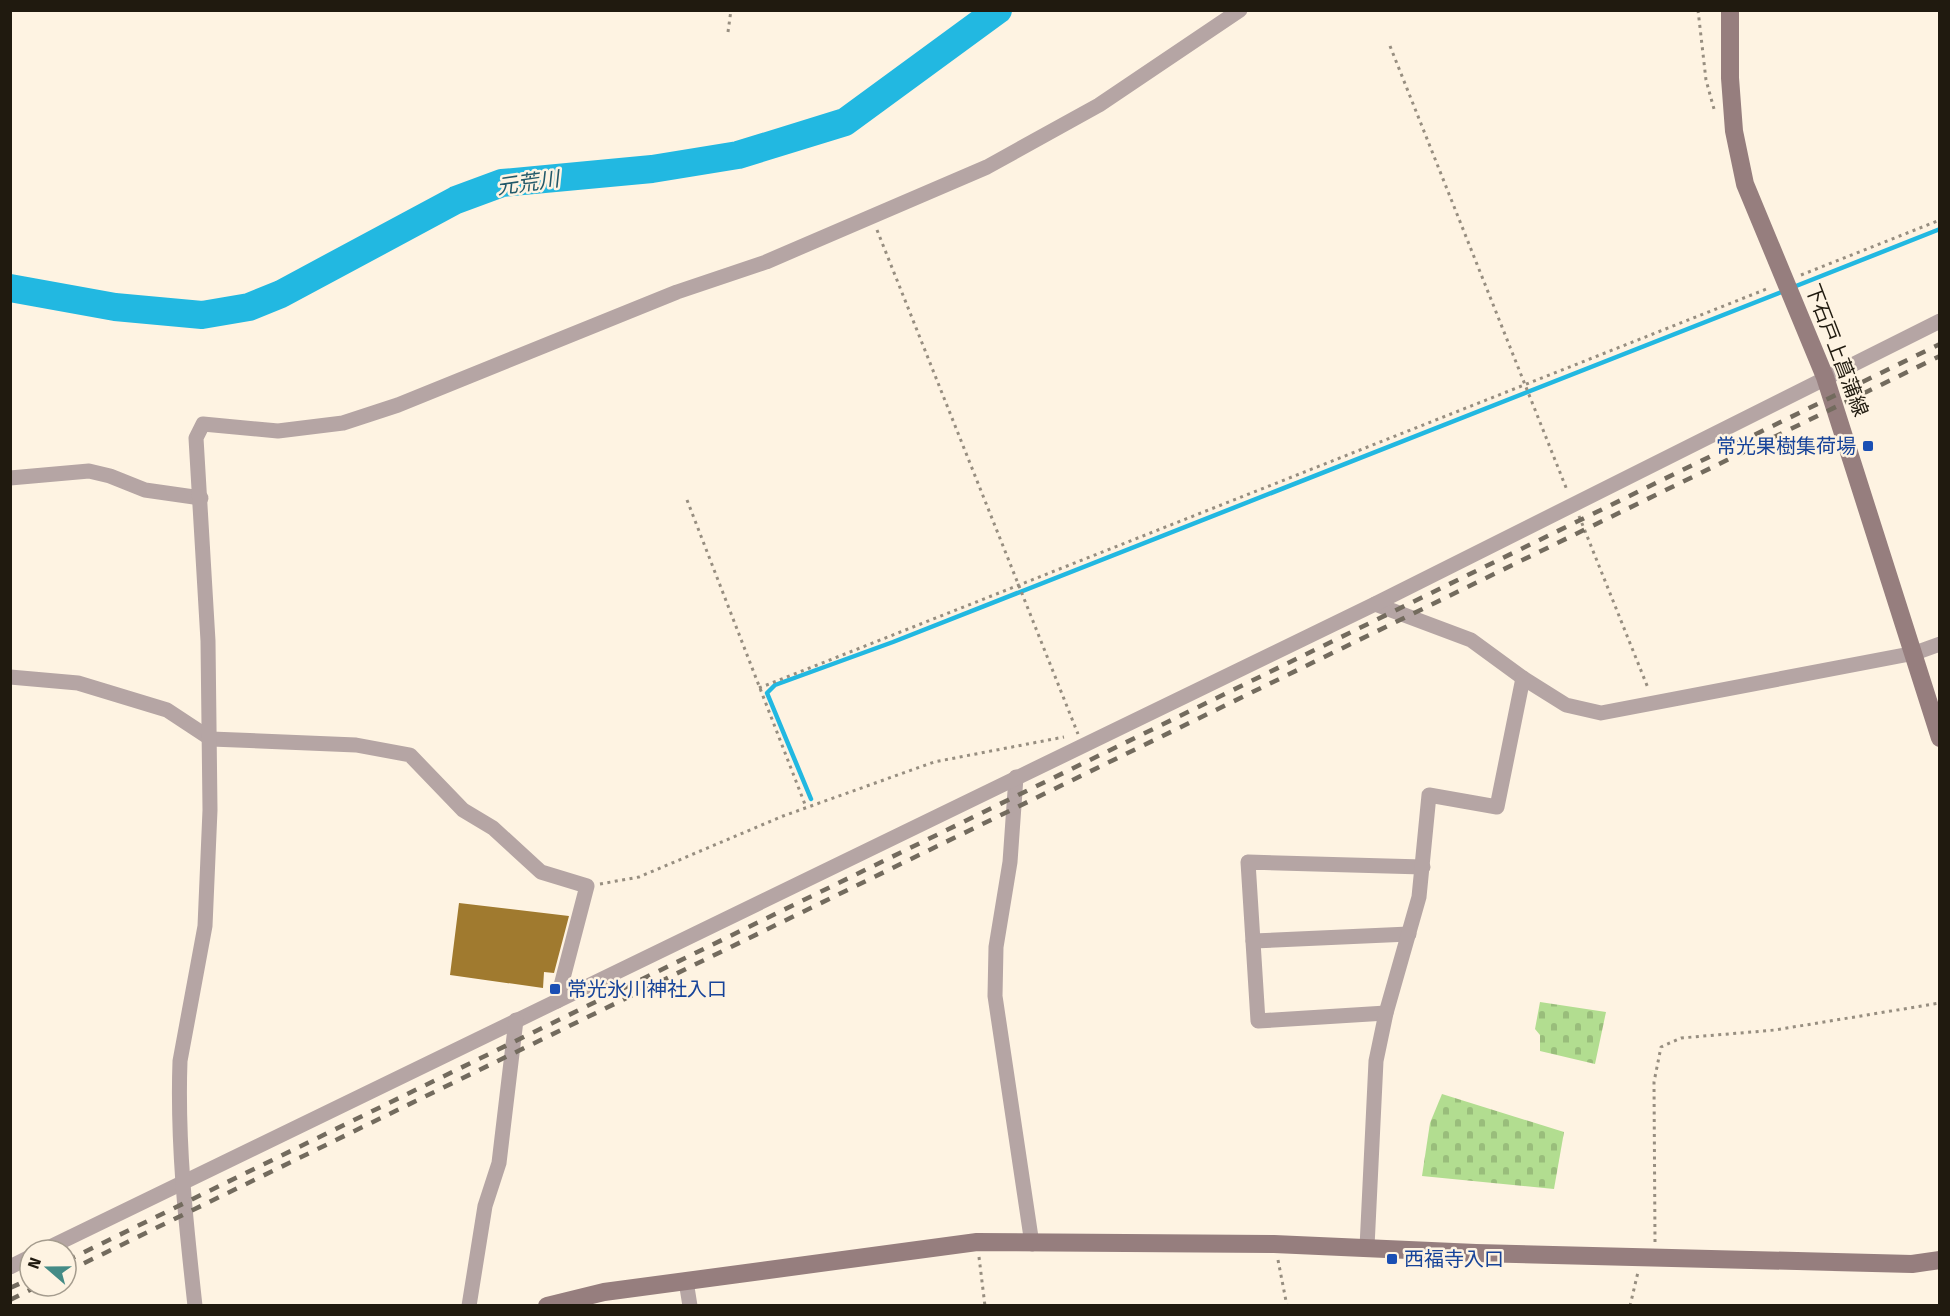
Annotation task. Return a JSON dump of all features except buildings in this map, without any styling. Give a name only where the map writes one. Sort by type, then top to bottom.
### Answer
[{"type":"street","points":[[195,1305],[182,1182],[180,1061],[205,926],[211,739],[201,498],[196,438],[203,424],[279,431],[343,423],[398,405],[677,292],[766,262],[987,167],[1039,140],[1099,105],[1240,10]]},
{"type":"street","name":"下石戸上菖蒲線","points":[[1730,10],[1730,78],[1734,131],[1745,184],[1825,376],[1915,653],[1940,738]]},
{"type":"street","points":[[68,1238],[1375,603],[1825,376],[1940,321]]},
{"type":"street","points":[[10,478],[89,471],[110,476],[145,490],[201,498]]},
{"type":"street","points":[[1375,603],[1471,640],[1522,678],[1566,705],[1601,713],[1915,653],[1940,644]]},
{"type":"street","points":[[10,677],[78,683],[167,710],[211,739],[356,745],[410,755],[463,810],[493,828],[541,872],[587,886],[557,1001]]},
{"type":"street","points":[[1367,1247],[1376,1061],[1386,1013],[1419,897],[1429,795],[1497,807],[1522,678]]},
{"type":"street","points":[[1016,777],[1010,862],[996,947],[995,996],[1032,1244]]},
{"type":"street","points":[[1386,1013],[1258,1021],[1248,862],[1423,867]]},
{"type":"street","points":[[1253,941],[1408,934]]},
{"type":"street","points":[[469,1305],[485,1206],[499,1163],[516,1020]]},
{"type":"street","points":[[546,1305],[604,1292],[977,1242],[1274,1244],[1476,1253],[1912,1264],[1940,1260]]},
{"type":"street","points":[[686,1281],[690,1305]]},
{"type":"path","points":[[728,32],[731,10]]},
{"type":"path","points":[[1698,10],[1706,80],[1715,110],[1734,131]]},
{"type":"path","points":[[1390,46],[1653,703]]},
{"type":"path","points":[[871,215],[1082,744]]},
{"type":"path","points":[[759,688],[1019,587],[1524,383],[1940,220]]},
{"type":"path","points":[[687,501],[806,807]]},
{"type":"path","points":[[587,886],[639,877],[806,807],[934,762],[1068,736],[1082,744]]},
{"type":"path","points":[[1630,1305],[1649,1256],[1654,1082],[1662,1047],[1681,1038],[1775,1030],[1940,1003]]},
{"type":"path","points":[[977,1242],[985,1305]]},
{"type":"path","points":[[1274,1244],[1287,1305]]},
{"type":"green space","points":[[1540,1002],[1606,1012],[1595,1064],[1540,1051],[1540,1035],[1535,1029]]},
{"type":"green space","points":[[1442,1094],[1564,1132],[1554,1189],[1422,1176],[1430,1123]]},
{"type":"waterway","name":"元荒川","points":[[10,288],[115,307],[202,315],[249,307],[281,294],[456,200],[502,183],[652,169],[738,155],[845,122],[998,10]]},
{"type":"waterway","points":[[1791,288],[1940,229]]},
{"type":"waterway","points":[[811,799],[767,693],[775,685],[893,642],[1784,291]]},
{"type":"railway","points":[[78,1255],[1940,344]]},
{"type":"railway","points":[[78,1266],[1940,356]]},
{"type":"railway","points":[[10,1288],[18,1284]]},
{"type":"railway","points":[[10,1300],[18,1296]]},
{"type":"place","name":"常光果樹集荷場","points":[[1868,446]]},
{"type":"place","name":"常光氷川神社入口","points":[[555,989]]},
{"type":"place","name":"西福寺入口","points":[[1392,1259]]}]
